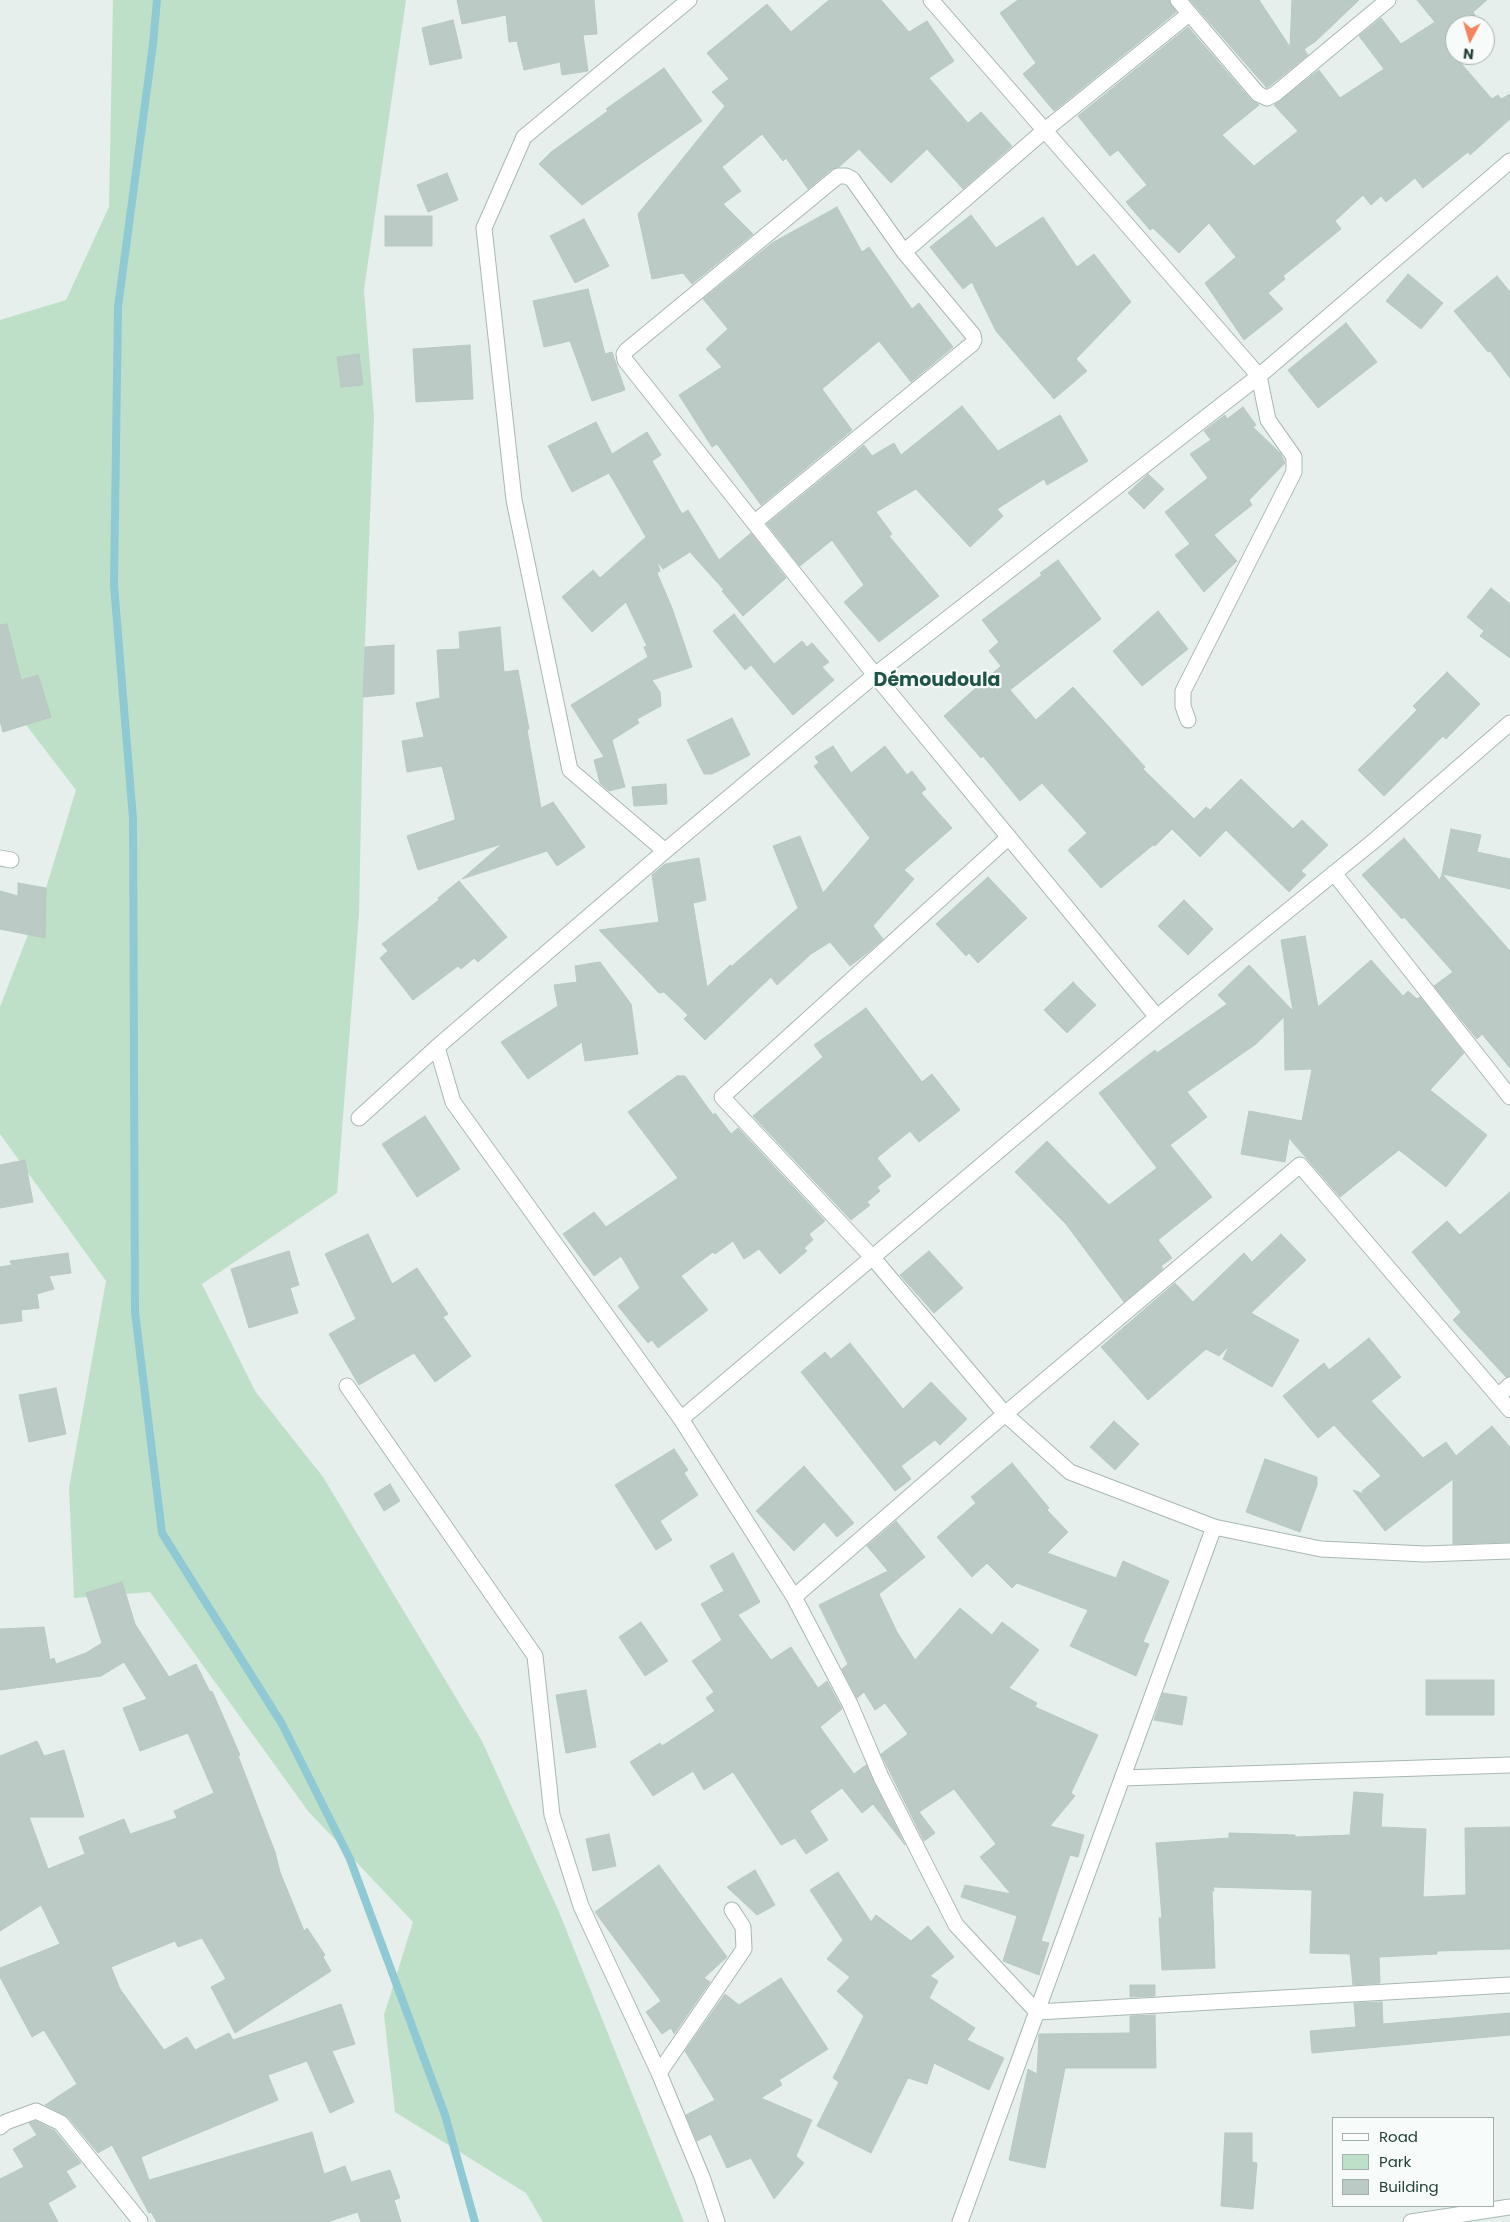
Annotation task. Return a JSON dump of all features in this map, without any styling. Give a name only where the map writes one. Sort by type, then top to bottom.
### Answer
[{"type":"street","points":[[664,851],[570,770],[514,500],[484,228],[524,137],[689,0]]},
{"type":"street","points":[[931,0],[1259,376],[1268,420],[1294,457],[1294,472],[1183,691],[1183,706],[1188,720]]},
{"type":"street","points":[[1178,0],[1258,94],[1267,98],[1276,94],[1388,0]]},
{"type":"street","points":[[904,252],[1045,130],[1189,14]]},
{"type":"street","points":[[360,1118],[437,1047],[664,851],[875,675],[1259,376],[1510,161]]},
{"type":"street","points":[[755,522],[972,344],[973,335],[904,252],[852,179],[846,176],[838,176],[634,343],[624,354],[625,360],[875,675],[1157,1017]]},
{"type":"street","points":[[681,1419],[1157,1017],[1334,873],[1510,723]]},
{"type":"street","points":[[1010,838],[722,1097],[873,1258],[1004,1414],[1070,1472],[1214,1527],[1321,1550],[1425,1554],[1510,1551]]},
{"type":"street","points":[[1334,873],[1510,1097]]},
{"type":"street","points":[[437,1047],[453,1102],[681,1419],[794,1597],[850,1704],[881,1777],[956,1925],[1037,2012]]},
{"type":"street","points":[[794,1597],[1004,1414],[1300,1165],[1510,1410]]},
{"type":"street","points":[[347,1386],[535,1656],[552,1815],[581,1906],[659,2073],[702,2177],[717,2222]]},
{"type":"street","points":[[1498,1396],[1510,1386]]},
{"type":"street","points":[[960,2222],[1214,1527]]},
{"type":"street","points":[[1122,1778],[1510,1765]]},
{"type":"street","points":[[659,2073],[744,1949],[743,1927],[732,1910]]},
{"type":"street","points":[[1037,2012],[1510,1985]]},
{"type":"street","points":[[0,2127],[6,2122],[36,2110],[61,2123],[140,2221]]},
{"type":"street","points":[[1411,2222],[1510,2207]]},
{"type":"green space","points":[[113,0],[406,0],[364,290],[374,417],[364,665],[359,914],[337,1193],[202,1284],[255,1391],[323,1477],[482,1741],[559,1912],[684,2222],[543,2222],[526,2193],[395,2112],[384,2015],[413,1922],[308,1811],[150,1592],[74,1598],[69,1488],[106,1281],[0,1134],[0,1007],[46,888],[76,790],[0,691],[0,320],[66,300],[109,207]]},
{"type":"building","points":[[457,0],[594,0],[597,34],[583,35],[588,71],[562,75],[560,62],[524,70],[517,41],[509,42],[506,15],[462,24]]},
{"type":"building","points":[[829,0],[881,0],[909,32],[927,21],[954,61],[929,78],[968,123],[981,112],[1012,146],[963,189],[927,149],[891,183],[859,149],[839,167],[832,169],[808,189],[786,158],[783,161],[762,134],[722,167],[741,191],[723,204],[753,234],[692,284],[683,273],[652,279],[638,214],[725,106],[712,92],[729,79],[707,53],[767,4],[791,32]]},
{"type":"building","points":[[1018,0],[1169,0],[1176,12],[1054,111],[1023,74],[1036,63],[1000,13]]},
{"type":"building","points":[[1190,0],[1259,0],[1290,47],[1292,0],[1359,0],[1316,41],[1304,49],[1308,55],[1267,88]]},
{"type":"building","points":[[1417,0],[1487,0],[1473,12],[1475,15],[1445,15],[1445,65],[1462,65],[1492,99],[1498,95],[1501,99],[1510,94],[1510,119],[1470,155],[1468,152],[1423,188],[1415,178],[1386,202],[1381,196],[1371,205],[1363,195],[1335,221],[1341,229],[1283,276],[1285,279],[1268,293],[1283,309],[1244,340],[1205,283],[1236,257],[1209,223],[1179,253],[1153,228],[1150,230],[1126,202],[1147,185],[1118,150],[1110,156],[1078,116],[1188,27],[1251,100],[1259,105],[1222,135],[1254,166],[1298,131],[1274,105],[1319,70],[1340,98],[1384,69],[1359,36],[1381,18],[1401,44],[1435,22]]},
{"type":"building","points":[[453,20],[462,58],[430,65],[422,28]]},
{"type":"building","points":[[664,68],[702,121],[582,205],[539,164],[551,152],[608,111],[606,109]]},
{"type":"building","points":[[447,173],[458,200],[428,212],[417,185]]},
{"type":"building","points":[[837,207],[862,252],[869,247],[912,309],[919,303],[953,347],[911,382],[879,341],[822,389],[852,430],[761,505],[717,444],[712,447],[679,395],[722,367],[706,349],[728,329],[703,299],[772,243]]},
{"type":"building","points":[[971,215],[996,248],[1043,217],[1077,267],[1094,254],[1131,302],[1076,359],[1087,371],[1054,399],[996,331],[972,282],[963,289],[930,247]]},
{"type":"building","points":[[385,216],[432,216],[432,246],[385,246]]},
{"type":"building","points":[[584,219],[609,266],[575,283],[550,236]]},
{"type":"building","points":[[1408,274],[1443,303],[1421,329],[1386,301]]},
{"type":"building","points":[[1497,276],[1510,292],[1510,378],[1490,351],[1488,352],[1454,311]]},
{"type":"building","points":[[588,289],[605,354],[612,352],[625,390],[592,401],[570,341],[544,347],[533,301]]},
{"type":"building","points":[[1346,323],[1377,362],[1318,408],[1288,370]]},
{"type":"building","points":[[470,345],[473,399],[416,402],[413,349]]},
{"type":"building","points":[[359,354],[363,385],[341,387],[337,357]]},
{"type":"building","points":[[962,406],[998,451],[1060,415],[1088,461],[1047,485],[1044,479],[997,509],[1003,516],[970,547],[916,489],[876,512],[892,534],[889,536],[939,596],[879,642],[844,602],[864,585],[832,540],[800,566],[767,524],[864,445],[872,456],[894,443],[901,455]]},
{"type":"building","points":[[1243,407],[1256,425],[1253,427],[1280,453],[1285,463],[1249,500],[1252,505],[1214,535],[1237,561],[1204,592],[1175,555],[1190,544],[1165,512],[1208,478],[1190,454],[1211,440],[1204,431],[1225,415],[1227,419]]},
{"type":"building","points":[[596,422],[612,454],[647,432],[661,455],[652,461],[682,514],[688,510],[719,560],[751,533],[786,578],[743,616],[722,591],[724,590],[690,552],[663,569],[657,561],[660,571],[657,573],[672,608],[692,667],[652,680],[660,692],[661,706],[637,719],[639,723],[612,740],[625,787],[609,791],[600,783],[594,760],[604,757],[571,705],[648,657],[644,647],[647,646],[626,602],[592,632],[562,597],[593,570],[600,578],[646,537],[609,473],[572,492],[548,446]]},
{"type":"building","points":[[1148,474],[1164,489],[1144,509],[1128,493]]},
{"type":"building","points":[[1058,560],[1101,619],[1010,690],[1036,720],[1073,687],[1145,767],[1143,769],[1194,819],[1206,807],[1210,810],[1241,779],[1293,829],[1302,820],[1328,845],[1301,871],[1306,875],[1289,892],[1226,830],[1200,857],[1172,829],[1155,846],[1153,845],[1101,888],[1068,850],[1087,833],[1042,783],[1020,801],[983,756],[981,758],[944,716],[1001,666],[989,651],[999,642],[982,620],[1042,575],[1040,573]]},
{"type":"building","points":[[1491,588],[1510,604],[1510,658],[1480,636],[1484,631],[1467,617]]},
{"type":"building","points":[[1158,611],[1188,649],[1142,686],[1113,651]]},
{"type":"building","points":[[734,614],[774,664],[802,641],[807,647],[812,643],[829,662],[822,667],[834,680],[793,715],[751,665],[745,670],[713,631]]},
{"type":"building","points":[[7,624],[21,680],[38,675],[51,717],[3,732],[0,721],[0,625]]},
{"type":"building","points":[[500,627],[504,672],[518,670],[541,808],[553,802],[585,847],[557,866],[547,851],[462,879],[502,844],[418,870],[407,836],[455,820],[455,817],[442,766],[407,772],[402,741],[424,737],[416,703],[440,698],[437,650],[460,649],[459,632]]},
{"type":"building","points":[[394,645],[394,694],[363,697],[365,647]]},
{"type":"building","points":[[1447,672],[1480,704],[1446,739],[1443,736],[1384,796],[1358,770],[1417,710],[1413,706]]},
{"type":"building","points":[[732,718],[750,755],[712,774],[704,774],[687,740]]},
{"type":"building","points":[[833,746],[851,773],[885,746],[907,775],[912,771],[926,789],[921,793],[952,828],[904,870],[914,879],[873,926],[883,939],[867,953],[850,966],[830,942],[811,954],[777,985],[771,977],[705,1040],[684,1019],[688,1015],[664,992],[659,993],[599,930],[659,922],[652,875],[665,864],[699,858],[706,900],[693,903],[707,987],[730,965],[732,966],[798,908],[773,846],[800,836],[823,893],[870,838],[814,766],[819,763],[815,757]]},
{"type":"building","points":[[666,784],[667,804],[634,806],[632,787]]},
{"type":"building","points":[[1451,829],[1481,835],[1477,852],[1510,859],[1510,889],[1442,874]]},
{"type":"building","points":[[1404,838],[1440,880],[1442,874],[1510,951],[1510,1068],[1482,1034],[1477,1039],[1434,986],[1453,972],[1404,917],[1402,919],[1362,875]]},
{"type":"building","points":[[988,877],[1027,918],[978,963],[969,953],[966,956],[936,924]]},
{"type":"building","points":[[459,881],[507,937],[478,962],[474,958],[461,969],[458,966],[413,1000],[380,958],[388,951],[382,944],[439,900],[438,898]]},
{"type":"building","points":[[18,883],[46,888],[45,938],[0,929],[0,891],[18,896]]},
{"type":"building","points":[[1184,900],[1213,929],[1188,955],[1158,926]]},
{"type":"building","points":[[1305,936],[1318,1007],[1371,960],[1403,996],[1408,991],[1417,999],[1420,997],[1464,1053],[1430,1090],[1487,1135],[1446,1187],[1399,1150],[1340,1197],[1289,1138],[1285,1162],[1241,1154],[1249,1111],[1302,1121],[1312,1069],[1285,1070],[1284,1017],[1256,1044],[1187,1092],[1207,1117],[1170,1145],[1212,1197],[1158,1240],[1172,1258],[1161,1266],[1163,1269],[1124,1302],[1066,1224],[1015,1172],[1047,1141],[1109,1205],[1157,1168],[1099,1093],[1155,1050],[1157,1053],[1227,1004],[1218,995],[1249,965],[1293,1011],[1281,940]]},
{"type":"building","points":[[600,962],[631,1004],[638,1054],[585,1061],[582,1042],[528,1079],[501,1042],[558,1006],[554,985],[577,982],[575,966]]},
{"type":"building","points":[[1073,982],[1096,1005],[1067,1033],[1044,1010]]},
{"type":"building","points":[[866,1008],[922,1082],[932,1074],[960,1110],[919,1142],[910,1131],[877,1158],[891,1176],[877,1187],[880,1191],[867,1202],[870,1205],[851,1220],[753,1116],[823,1057],[814,1045]]},
{"type":"building","points":[[677,1076],[685,1076],[713,1115],[715,1113],[731,1134],[738,1128],[825,1221],[809,1234],[813,1240],[804,1248],[807,1251],[780,1274],[759,1249],[744,1259],[733,1241],[715,1254],[713,1252],[681,1276],[708,1310],[658,1348],[652,1340],[648,1343],[618,1306],[640,1288],[621,1256],[594,1276],[563,1234],[594,1212],[606,1227],[678,1178],[628,1112]]},
{"type":"building","points":[[425,1116],[460,1169],[417,1197],[382,1144]]},
{"type":"building","points":[[25,1160],[33,1202],[0,1208],[0,1165]]},
{"type":"building","points":[[1510,1192],[1510,1376],[1506,1377],[1453,1320],[1461,1312],[1412,1252],[1447,1221],[1460,1235]]},
{"type":"building","points":[[368,1234],[392,1284],[417,1268],[448,1314],[443,1317],[471,1356],[435,1382],[414,1353],[359,1385],[329,1334],[356,1319],[325,1254]]},
{"type":"building","points":[[1281,1234],[1306,1260],[1251,1313],[1299,1340],[1272,1387],[1223,1359],[1229,1346],[1219,1356],[1206,1349],[1148,1400],[1101,1347],[1175,1283],[1193,1302],[1244,1253],[1252,1262]]},
{"type":"building","points":[[289,1251],[299,1285],[290,1288],[298,1313],[249,1328],[231,1269]]},
{"type":"building","points":[[929,1251],[963,1288],[934,1313],[900,1275]]},
{"type":"building","points":[[68,1253],[71,1273],[49,1276],[54,1289],[37,1294],[39,1308],[21,1310],[22,1321],[0,1324],[0,1267],[12,1265],[10,1261]]},
{"type":"building","points":[[1369,1338],[1401,1377],[1371,1401],[1423,1458],[1446,1442],[1456,1456],[1492,1426],[1510,1447],[1510,1542],[1453,1544],[1453,1479],[1385,1531],[1353,1490],[1364,1494],[1362,1491],[1381,1476],[1334,1425],[1318,1438],[1283,1396],[1324,1363],[1329,1370]]},
{"type":"building","points":[[850,1343],[903,1409],[931,1382],[967,1419],[940,1445],[935,1440],[901,1466],[911,1479],[895,1491],[801,1372],[825,1352],[831,1359]]},
{"type":"building","points":[[56,1388],[66,1434],[29,1442],[19,1395]]},
{"type":"building","points":[[1114,1421],[1139,1444],[1115,1470],[1090,1447]]},
{"type":"building","points":[[674,1449],[688,1470],[684,1473],[698,1495],[660,1521],[672,1540],[656,1550],[615,1485]]},
{"type":"building","points":[[1265,1459],[1317,1477],[1317,1485],[1300,1532],[1246,1512]]},
{"type":"building","points":[[1012,1463],[1049,1508],[1047,1510],[1068,1532],[1047,1553],[1116,1578],[1123,1561],[1169,1581],[1143,1642],[1149,1644],[1136,1676],[1070,1646],[1088,1610],[1017,1583],[1012,1588],[987,1563],[972,1577],[937,1537],[976,1503],[971,1497]]},
{"type":"building","points":[[804,1466],[854,1523],[837,1537],[824,1522],[794,1551],[756,1511]]},
{"type":"building","points":[[390,1484],[400,1501],[384,1511],[374,1494]]},
{"type":"building","points":[[896,1521],[925,1557],[879,1594],[897,1632],[915,1660],[960,1608],[992,1635],[1002,1622],[1039,1650],[1009,1688],[1037,1703],[1035,1707],[1098,1735],[1071,1793],[1075,1796],[1050,1826],[1084,1835],[1078,1857],[1070,1855],[1041,1941],[1049,1943],[1039,1975],[1003,1961],[1017,1916],[961,1897],[965,1885],[1011,1894],[980,1857],[996,1844],[954,1789],[919,1812],[935,1833],[924,1841],[881,1754],[908,1734],[885,1703],[875,1710],[864,1692],[857,1698],[842,1669],[848,1664],[819,1605],[888,1571],[867,1546]]},
{"type":"building","points":[[733,1553],[760,1602],[738,1615],[771,1660],[791,1647],[818,1688],[827,1681],[842,1709],[820,1727],[854,1774],[866,1765],[905,1845],[873,1804],[862,1813],[842,1788],[810,1811],[828,1840],[806,1854],[795,1838],[781,1845],[733,1772],[704,1790],[693,1771],[653,1796],[630,1762],[660,1743],[662,1746],[715,1711],[706,1698],[714,1692],[692,1661],[722,1640],[701,1604],[724,1591],[710,1566]]},
{"type":"building","points":[[122,1582],[135,1624],[169,1677],[196,1664],[210,1692],[212,1691],[240,1755],[238,1756],[275,1852],[280,1872],[304,1931],[307,1928],[325,1955],[323,1957],[331,1971],[235,2033],[211,1987],[226,1979],[202,1938],[178,1947],[175,1941],[111,1967],[120,1989],[164,2050],[187,2037],[195,2050],[229,2033],[233,2040],[341,2004],[355,2044],[332,2051],[354,2102],[330,2113],[307,2061],[268,2075],[278,2100],[141,2157],[149,2180],[312,2132],[324,2174],[345,2166],[351,2182],[390,2170],[400,2198],[394,2200],[401,2222],[361,2222],[358,2212],[327,2222],[157,2222],[151,2212],[149,2213],[112,2145],[98,2153],[68,2117],[45,2105],[77,2084],[44,2030],[32,2037],[0,1977],[0,1968],[60,1944],[41,1905],[0,1931],[0,1756],[37,1741],[44,1756],[64,1750],[84,1817],[29,1817],[48,1869],[85,1854],[79,1837],[124,1819],[130,1834],[177,1818],[174,1811],[214,1793],[188,1733],[140,1751],[123,1708],[147,1699],[124,1662],[101,1676],[0,1690],[0,1629],[44,1627],[50,1660],[54,1658],[56,1664],[86,1653],[102,1643],[86,1593]]},
{"type":"building","points":[[641,1622],[668,1661],[645,1676],[619,1637]]},
{"type":"building","points":[[1426,1680],[1494,1680],[1494,1715],[1426,1715]]},
{"type":"building","points":[[586,1690],[596,1747],[566,1753],[556,1695]]},
{"type":"building","points":[[1163,1693],[1187,1697],[1182,1725],[1154,1720]]},
{"type":"building","points":[[1354,1792],[1383,1794],[1381,1827],[1426,1829],[1423,1897],[1466,1895],[1465,1828],[1510,1827],[1510,1949],[1437,1951],[1437,1954],[1379,1957],[1380,1983],[1353,1985],[1350,1954],[1310,1953],[1312,1890],[1213,1887],[1215,1968],[1162,1970],[1159,1918],[1162,1918],[1156,1843],[1229,1838],[1229,1833],[1295,1835],[1295,1837],[1350,1835]]},
{"type":"building","points":[[609,1834],[616,1866],[593,1871],[586,1839]]},
{"type":"building","points":[[659,1865],[727,1957],[704,1978],[710,1982],[674,2034],[671,2028],[662,2034],[646,2012],[661,2001],[595,1912]]},
{"type":"building","points":[[755,1870],[775,1905],[757,1915],[727,1887]]},
{"type":"building","points":[[838,1872],[871,1922],[876,1915],[911,1941],[928,1926],[954,1957],[930,1976],[938,1981],[929,1998],[975,2028],[967,2040],[1004,2058],[989,2090],[934,2063],[927,2084],[908,2078],[871,2153],[817,2126],[839,2082],[833,2078],[864,2016],[837,1991],[850,1977],[827,1959],[843,1940],[810,1890]]},
{"type":"building","points":[[781,1978],[828,2049],[779,2080],[782,2085],[761,2098],[812,2120],[796,2156],[804,2163],[774,2199],[751,2158],[727,2168],[711,2134],[697,2141],[686,2115],[715,2100],[685,2051],[725,1994],[739,2005]]},
{"type":"building","points":[[1130,1985],[1155,1985],[1155,1996],[1130,1997]]},
{"type":"building","points":[[1382,2002],[1383,2024],[1510,2013],[1510,2035],[1312,2053],[1310,2031],[1356,2027],[1354,2003]]},
{"type":"building","points":[[1155,2015],[1156,2068],[1065,2068],[1045,2168],[1009,2160],[1028,2069],[1037,2074],[1039,2034],[1130,2033],[1130,2016]]},
{"type":"building","points":[[36,2121],[55,2131],[81,2163],[66,2171],[76,2187],[48,2203],[58,2222],[0,2222],[0,2179],[24,2167],[13,2149],[37,2135],[29,2123]]},
{"type":"building","points":[[1225,2133],[1252,2133],[1252,2162],[1257,2163],[1253,2209],[1221,2206]]},
{"type":"waterway","points":[[157,0],[153,44],[118,307],[114,585],[133,819],[135,1312],[162,1533],[282,1724],[350,1859],[445,2115],[475,2222]]},
{"type":"district","name":"Démoudoula","points":[[937,681]]}]
